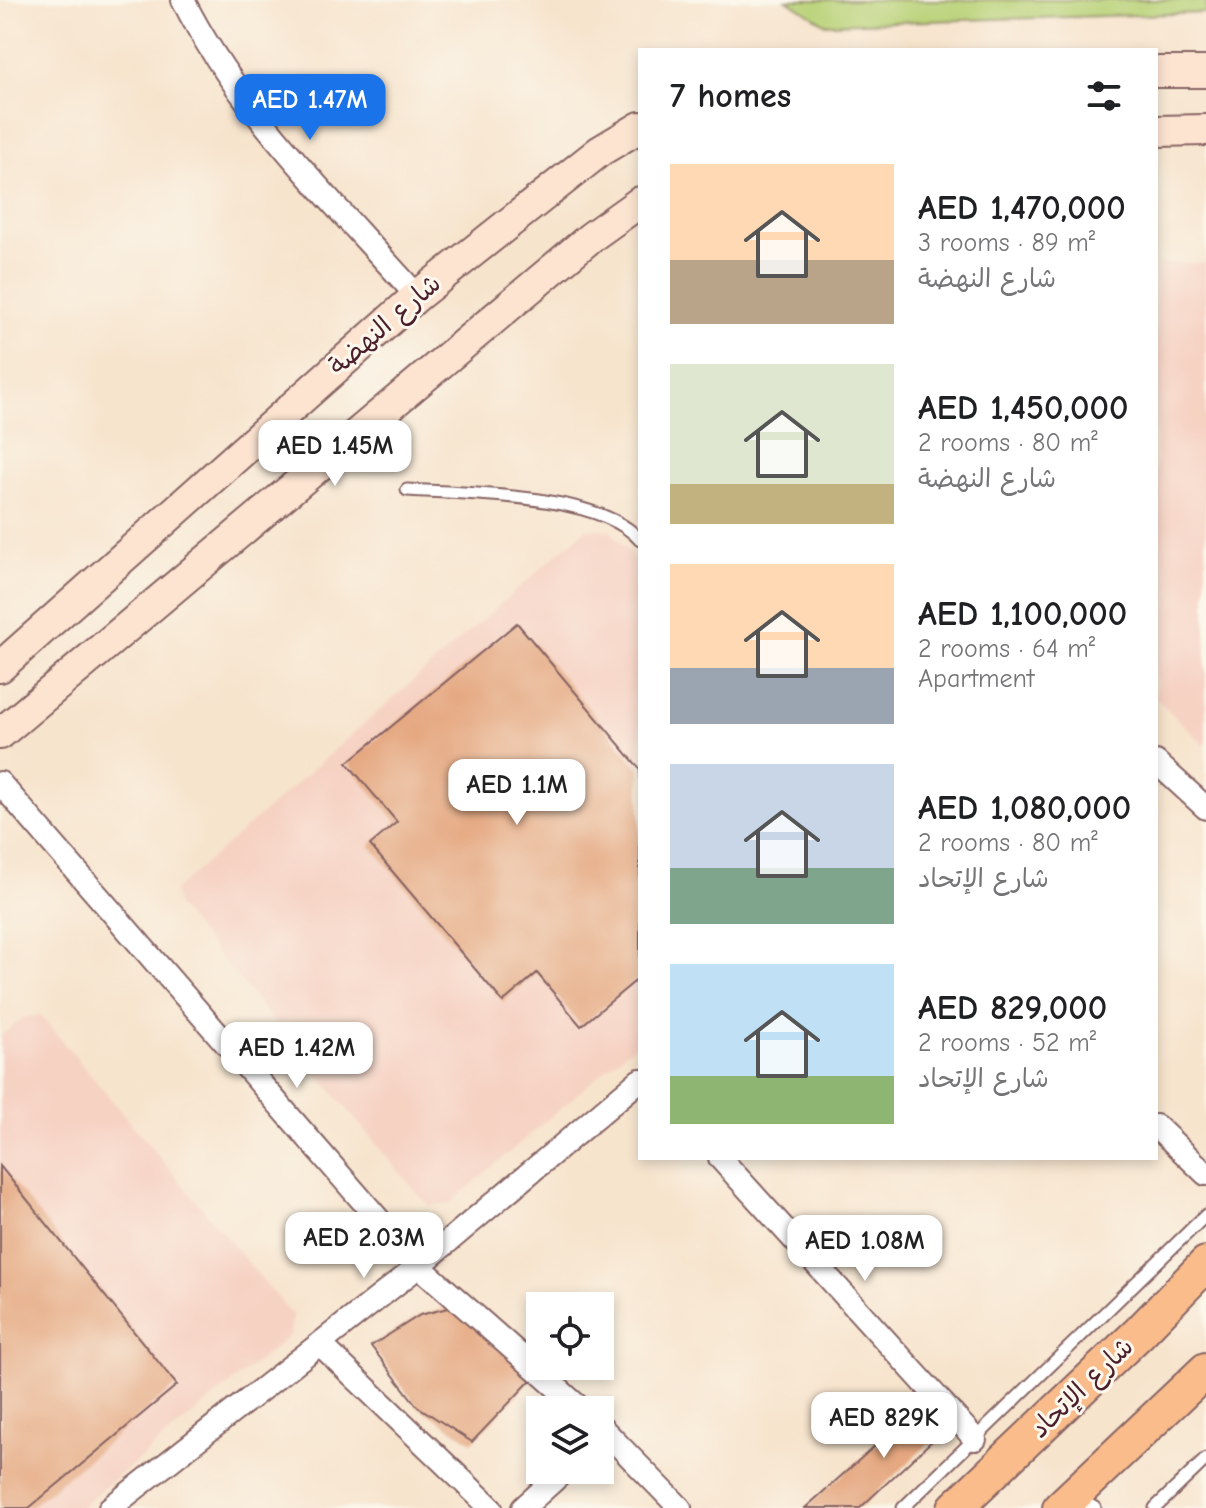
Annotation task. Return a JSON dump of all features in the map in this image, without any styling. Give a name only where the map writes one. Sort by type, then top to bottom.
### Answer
[{"type":"main road","points":[[1158,72],[1206,72]]},
{"type":"main road","name":"شارع النهضة","points":[[0,667],[417,296],[600,151],[638,128]]},
{"type":"main road","points":[[1158,131],[1206,130]]},
{"type":"main road","points":[[0,734],[591,237],[638,203]]},
{"type":"main road","name":"شارع الإتحاد","points":[[955,1508],[1139,1333],[1206,1264]]},
{"type":"main road","points":[[1076,1504],[1206,1370]]},
{"type":"street","points":[[183,0],[200,34],[276,138],[417,296]]},
{"type":"street","points":[[1158,764],[1206,808]]},
{"type":"street","points":[[0,783],[419,1266],[566,1396]]},
{"type":"street","points":[[110,1508],[419,1266],[638,1082]]},
{"type":"street","points":[[1158,1128],[1206,1174]]},
{"type":"street","points":[[722,1160],[975,1439]]},
{"type":"street","points":[[320,1344],[491,1508]]},
{"type":"street","points":[[614,1444],[680,1508]]},
{"type":"street","points":[[523,1508],[550,1484]]},
{"type":"lane","points":[[407,490],[539,500],[580,508],[594,511],[638,539]]},
{"type":"lane","points":[[903,1508],[1206,1215]]},
{"type":"lane","points":[[1155,1508],[1206,1459]]},
{"type":"shaded area","points":[[1206,263],[1206,746],[1158,700],[1158,264]]},
{"type":"shaded area","points":[[586,529],[610,530],[638,564],[638,1042],[449,1204],[428,1206],[177,906],[174,891]]},
{"type":"shaded area","points":[[40,1015],[292,1315],[290,1335],[79,1508],[0,1508],[0,1037],[23,1018]]},
{"type":"green space","points":[[787,0],[1206,0],[1206,13],[826,24]]},
{"type":"building","points":[[517,623],[638,767],[638,979],[581,1026],[537,973],[503,1002],[370,845],[397,822],[347,763]]},
{"type":"building","points":[[0,1166],[177,1385],[29,1508],[0,1508]]},
{"type":"building","points":[[460,1305],[526,1375],[526,1380],[531,1380],[472,1442],[417,1406],[371,1346],[420,1315]]},
{"type":"building","points":[[928,1399],[950,1424],[860,1508],[805,1508]]}]
